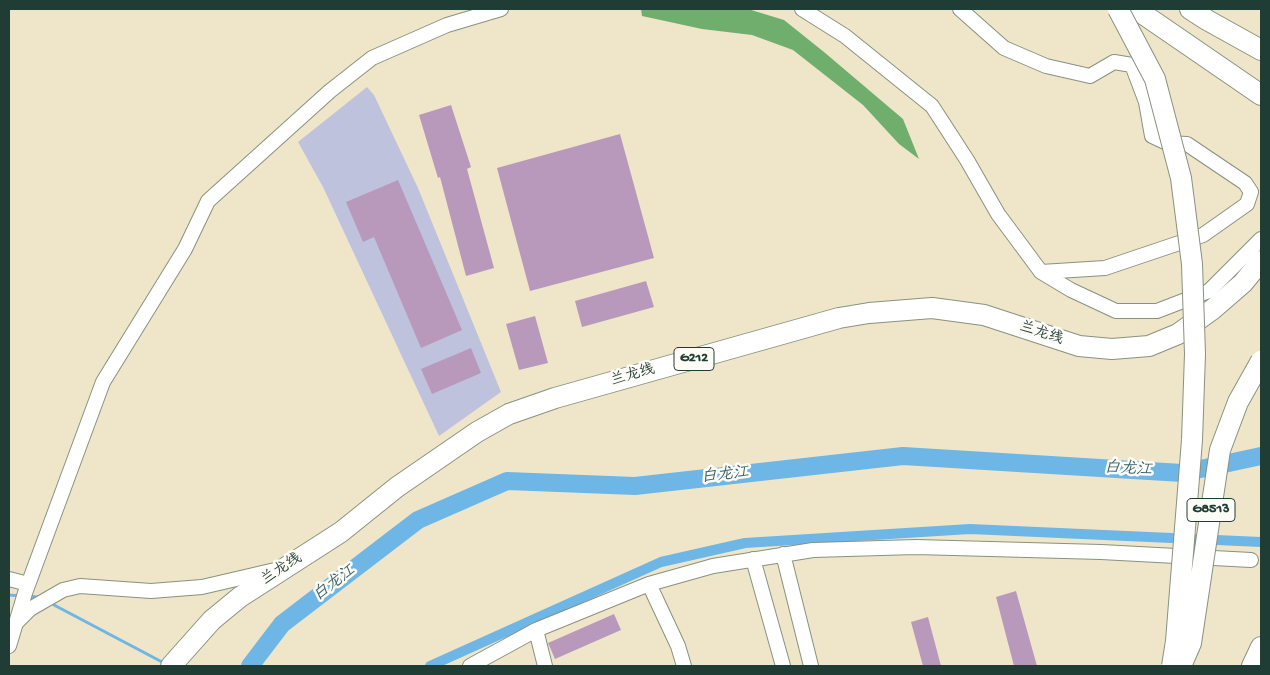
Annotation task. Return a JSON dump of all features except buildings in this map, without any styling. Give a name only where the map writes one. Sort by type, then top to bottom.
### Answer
[{"type":"highway","points":[[1118,9],[1155,79],[1181,178],[1192,264],[1195,354],[1192,440],[1176,641],[1172,666]]},
{"type":"highway","points":[[1138,9],[1261,95]]},
{"type":"highway","points":[[1190,9],[1261,50]]},
{"type":"highway","name":"兰龙线","points":[[174,663],[212,620],[240,597],[341,532],[397,487],[477,432],[509,414],[555,398],[839,318],[869,313],[932,308],[984,315],[1079,346],[1112,349],[1149,346],[1178,334],[1213,308],[1243,283],[1261,261]]},
{"type":"highway","name":"G8513","points":[[1182,666],[1191,643],[1220,450],[1238,402],[1261,361]]},
{"type":"highway","points":[[1252,666],[1261,647]]},
{"type":"street","points":[[9,646],[25,592],[103,382],[184,249],[208,200],[330,91],[372,58],[447,25],[501,9]]},
{"type":"street","points":[[802,9],[845,36],[932,106],[967,160],[998,214],[1041,272],[1071,290],[1116,311],[1158,311],[1210,291],[1261,239]]},
{"type":"street","points":[[960,9],[1004,48],[1046,66],[1090,76],[1114,62],[1132,65],[1146,102],[1152,136],[1167,143],[1187,144],[1245,183],[1251,192],[1247,204],[1203,235],[1105,268],[1041,272]]},
{"type":"street","points":[[470,666],[536,630],[649,584],[713,566],[783,554],[813,550],[916,547],[1101,552],[1251,560]]},
{"type":"street","points":[[783,554],[811,666]]},
{"type":"street","points":[[753,559],[783,666]]},
{"type":"street","points":[[16,622],[30,609],[63,590],[80,586],[151,591],[202,587],[285,568]]},
{"type":"street","points":[[9,579],[25,592]]},
{"type":"street","points":[[649,584],[678,646],[684,666]]},
{"type":"street","points":[[536,630],[545,666]]},
{"type":"shaded area","points":[[367,87],[374,95],[418,188],[501,392],[439,436],[323,187],[298,142]]},
{"type":"green space","points":[[641,9],[748,9],[784,20],[903,119],[919,159],[899,144],[863,105],[793,50],[752,35],[702,29],[642,16]]},
{"type":"waterway","name":"白龙江","points":[[250,666],[282,624],[418,520],[507,481],[635,486],[903,456],[1182,473],[1261,456]]},
{"type":"waterway","points":[[430,666],[661,562],[745,543],[970,529],[1261,542]]},
{"type":"waterway","points":[[9,595],[21,596]]},
{"type":"waterway","points":[[27,596],[38,597]]},
{"type":"waterway","points":[[54,605],[164,663]]}]
